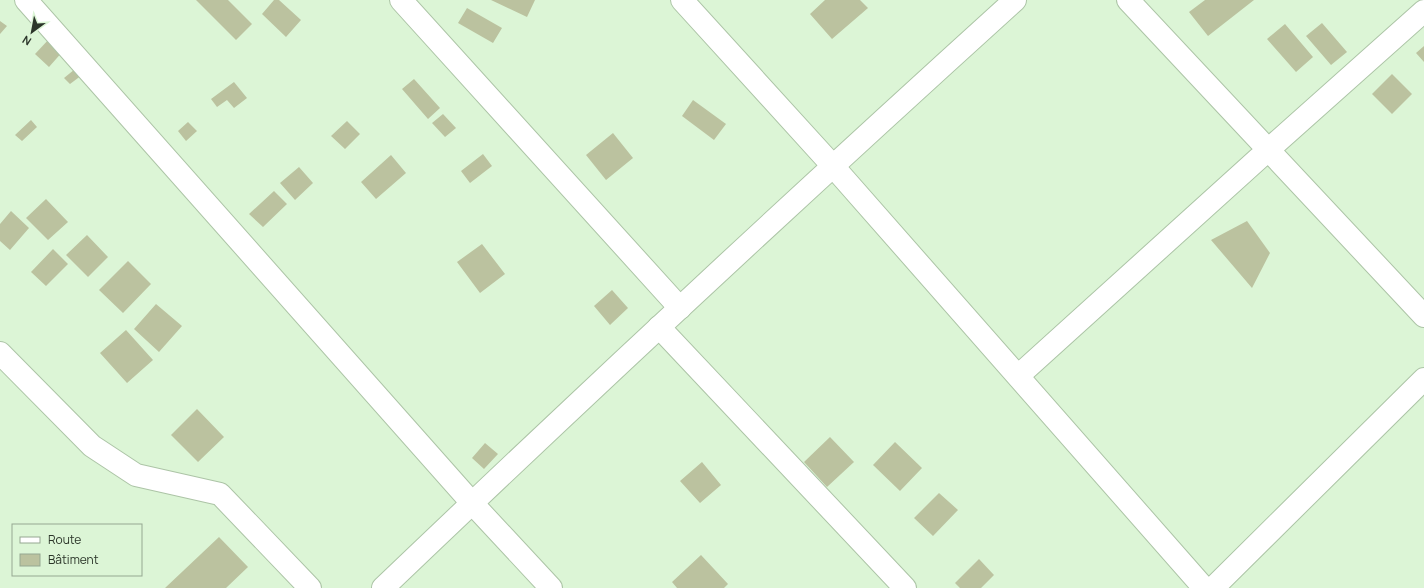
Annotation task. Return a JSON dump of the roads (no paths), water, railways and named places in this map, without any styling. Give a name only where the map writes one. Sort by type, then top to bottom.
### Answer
[{"type":"street","points":[[26,0],[472,503],[551,588]]},
{"type":"street","points":[[401,0],[680,308]]},
{"type":"street","points":[[682,0],[832,165],[1204,588]]},
{"type":"street","points":[[383,588],[832,165],[1015,0]]},
{"type":"street","points":[[1128,0],[1424,316]]},
{"type":"street","points":[[1018,376],[1424,11]]},
{"type":"street","points":[[659,327],[905,588]]},
{"type":"street","points":[[0,353],[92,446],[136,475],[220,494],[310,588]]},
{"type":"street","points":[[1213,588],[1424,379]]}]
